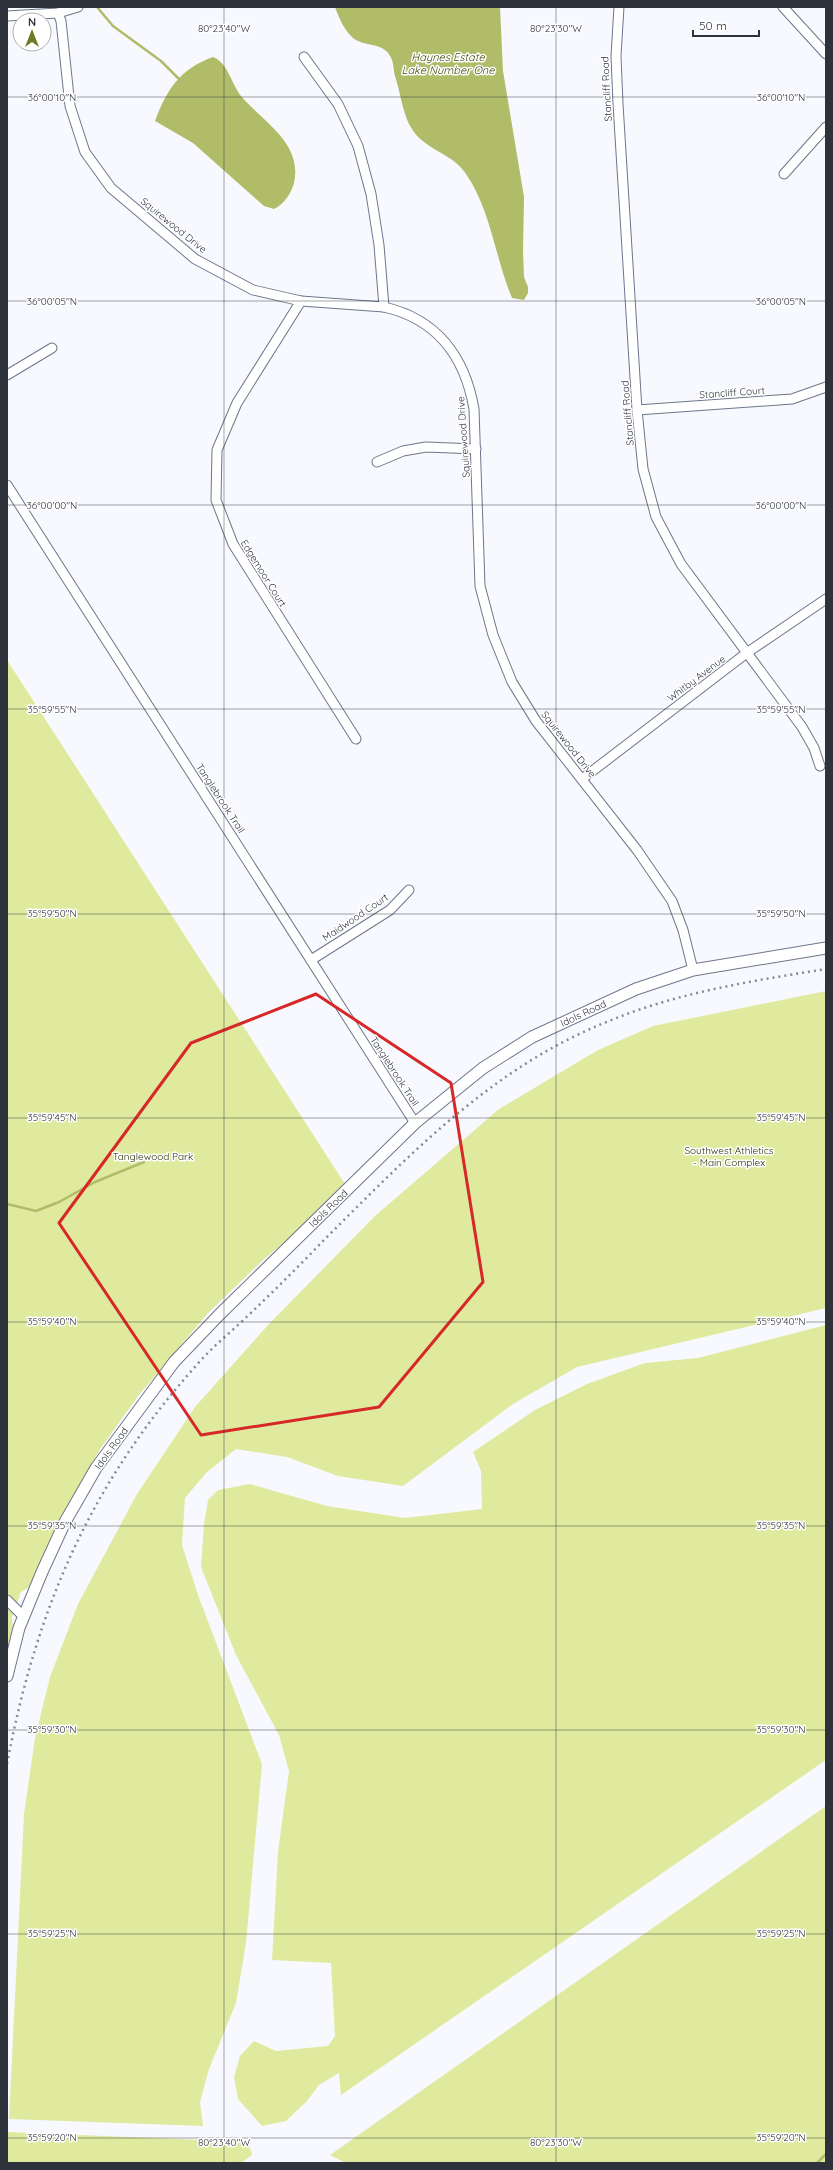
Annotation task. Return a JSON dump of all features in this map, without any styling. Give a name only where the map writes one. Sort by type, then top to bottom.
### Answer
[{"type":"street","points":[[7,16],[58,13],[78,7]]},
{"type":"street","name":"Stancliff Road","points":[[619,7],[616,56],[618,98],[637,410],[643,469],[656,517],[681,564],[748,652],[802,727],[814,748],[820,766]]},
{"type":"street","points":[[783,7],[826,54]]},
{"type":"street","name":"Squirewood Drive","points":[[58,13],[61,21],[70,106],[85,152],[111,188],[196,259],[252,290],[301,301],[384,307],[396,310],[428,327],[448,346],[460,363],[470,389],[476,449],[480,586],[493,635],[512,682],[536,721],[637,850],[672,901],[683,930],[694,970]]},
{"type":"street","points":[[304,57],[338,104],[358,146],[371,194],[379,245],[384,307]]},
{"type":"street","points":[[784,174],[826,127]]},
{"type":"street","name":"Edgemoor Court","points":[[301,301],[237,402],[217,450],[216,500],[233,544],[356,739]]},
{"type":"street","points":[[7,375],[52,348]]},
{"type":"street","name":"Stancliff Court","points":[[637,410],[792,399],[826,387]]},
{"type":"street","points":[[377,462],[403,451],[426,447],[476,449]]},
{"type":"street","name":"Tanglebrook Trail","points":[[7,485],[415,1123]]},
{"type":"street","name":"Whitby Avenue","points":[[582,779],[748,652],[826,599]]},
{"type":"street","name":"Maidwood Court","points":[[311,960],[390,910],[409,890]]},
{"type":"street","name":"Idols Road","points":[[7,1676],[24,1617],[42,1572],[65,1522],[96,1468],[174,1362],[218,1315],[415,1123],[483,1068],[532,1037],[636,989],[694,970],[826,948]]},
{"type":"street","points":[[7,1600],[24,1617]]},
{"type":"highlighted area","points":[[316,994],[451,1083],[483,1282],[379,1407],[201,1435],[59,1223],[191,1043]]},
{"type":"green space","name":"Tanglewood Park","points":[[7,660],[345,1184],[300,1229],[263,1260],[208,1313],[139,1395],[100,1449],[47,1546],[31,1586],[21,1592],[12,1617],[13,1629],[7,1648]]},
{"type":"green space","name":"Southwest Athletics - Main Complex","points":[[826,991],[826,1308],[577,1367],[513,1404],[403,1486],[338,1476],[287,1457],[236,1449],[206,1473],[185,1498],[182,1545],[198,1595],[262,1764],[246,1943],[236,2003],[209,2069],[200,2102],[203,2126],[9,2119],[24,1814],[35,1738],[50,1677],[78,1604],[137,1494],[195,1407],[268,1325],[375,1216],[499,1109],[598,1050],[653,1026]]},
{"type":"green space","points":[[826,1325],[826,1760],[341,2095],[339,2073],[319,2085],[307,2101],[286,2121],[262,2126],[238,2099],[234,2077],[240,2056],[254,2041],[276,2051],[328,2046],[335,2036],[331,1963],[272,1960],[278,1852],[289,1771],[279,1735],[236,1655],[201,1567],[204,1524],[208,1500],[218,1490],[250,1484],[327,1506],[405,1518],[482,1509],[481,1471],[473,1452],[535,1410],[587,1384],[645,1363],[698,1358]]},
{"type":"green space","points":[[826,1806],[826,2163],[346,2163],[330,2155]]},
{"type":"green space","points":[[8,2132],[248,2142],[252,2155],[241,2163],[7,2163]]},
{"type":"water","name":"Haynes Estate Lake Number One","points":[[335,7],[500,7],[503,71],[524,197],[524,277],[528,287],[528,293],[524,300],[512,298],[487,219],[474,188],[466,174],[452,160],[420,139],[408,122],[390,56],[383,49],[362,43],[353,38],[344,28]]},
{"type":"water","points":[[213,57],[226,69],[241,96],[279,134],[293,156],[295,169],[293,187],[284,201],[274,209],[264,206],[193,143],[155,121],[164,99],[183,74]]},
{"type":"waterway","points":[[97,7],[113,26],[161,61],[180,80]]},
{"type":"waterway","points":[[7,1204],[36,1211],[59,1202],[95,1182],[144,1162]]},
{"type":"waterway","points":[[817,2163],[826,2154]]},
{"type":"railway","points":[[7,1764],[20,1706],[35,1650],[53,1597],[75,1546],[101,1497],[130,1450],[164,1403],[203,1358],[271,1293],[381,1183],[439,1129],[501,1080],[534,1058],[569,1039],[601,1024],[664,1002],[726,986],[826,969]]}]
